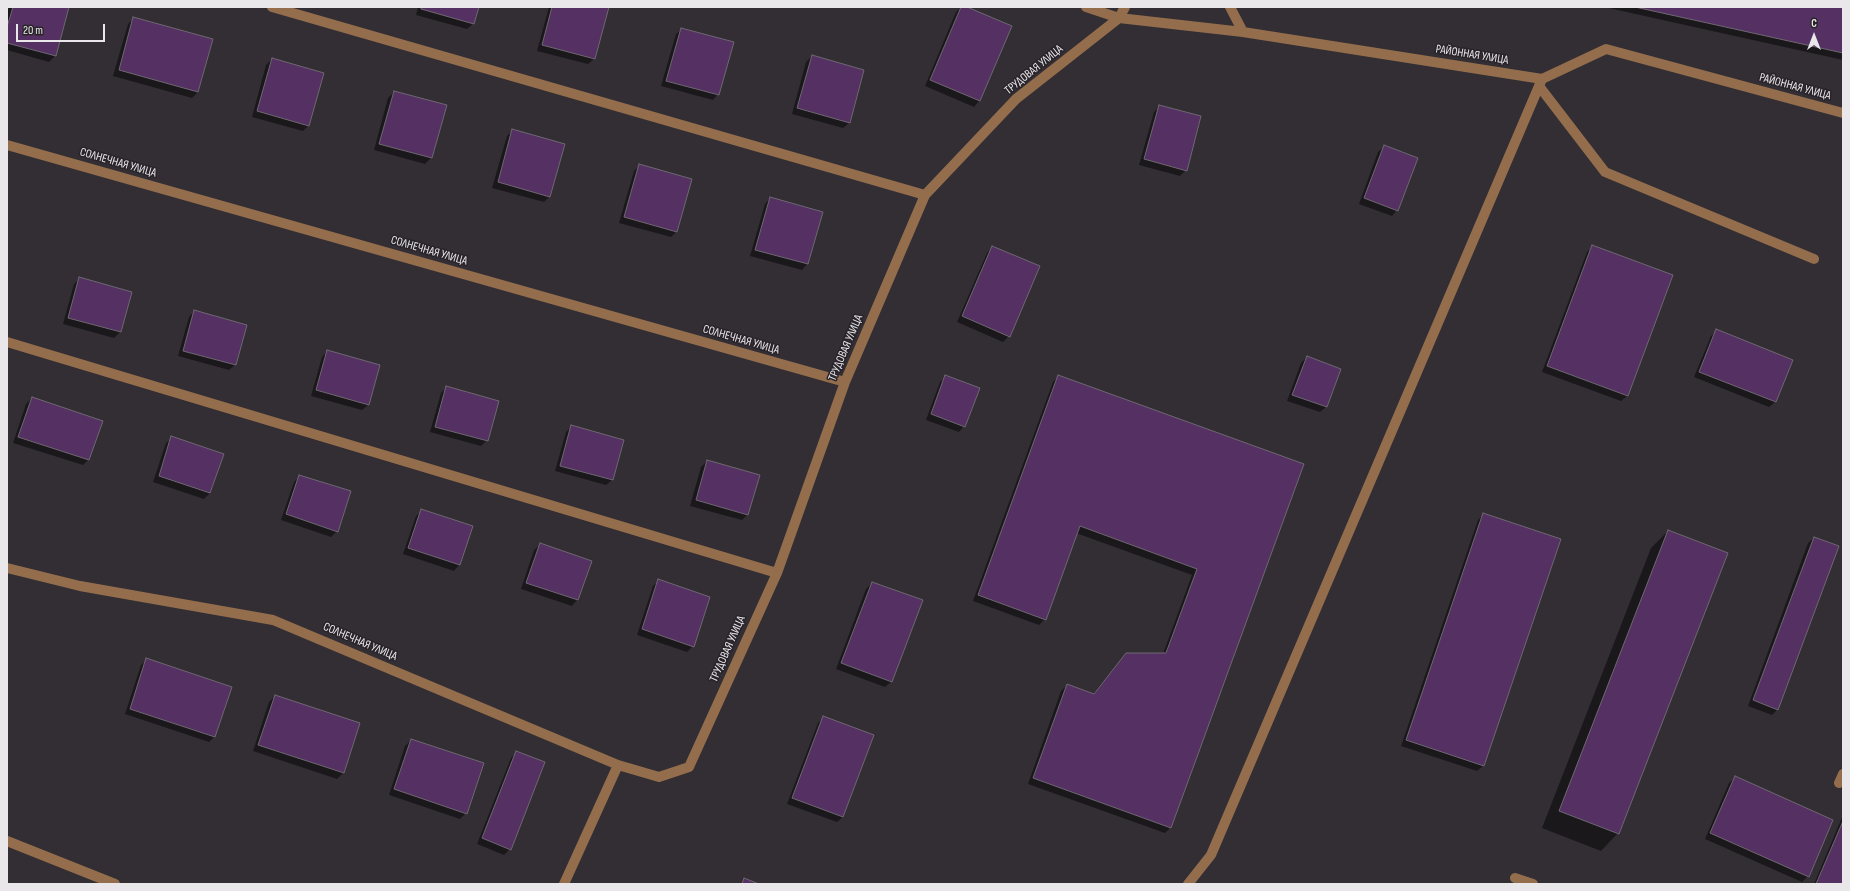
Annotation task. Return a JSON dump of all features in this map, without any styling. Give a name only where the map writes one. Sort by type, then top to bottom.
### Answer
[{"type":"street","points":[[272,7],[925,195]]},
{"type":"street","name":"РАЙОННАЯ УЛИЦА","points":[[1086,7],[1119,18],[1243,32],[1540,83],[1606,49],[1843,113]]},
{"type":"street","name":"ТРУДОВАЯ УЛИЦА","points":[[689,767],[777,573],[845,382],[925,195],[1016,99],[1119,18],[1125,7]]},
{"type":"street","points":[[1230,7],[1243,32]]},
{"type":"street","points":[[1540,83],[1605,172],[1814,260]]},
{"type":"street","points":[[1188,884],[1211,855],[1540,83]]},
{"type":"street","name":"СОЛНЕЧНАЯ УЛИЦА","points":[[7,145],[845,382]]},
{"type":"street","points":[[7,342],[777,573]]},
{"type":"street","name":"СОЛНЕЧНАЯ УЛИЦА","points":[[7,568],[80,586],[273,620],[618,765],[659,777],[689,767]]},
{"type":"street","points":[[564,884],[618,765]]},
{"type":"street","points":[[7,841],[115,884]]},
{"type":"street","points":[[1515,878],[1533,884]]},
{"type":"building","points":[[13,7],[69,7],[56,56],[7,43],[7,27]]},
{"type":"building","points":[[421,7],[479,7],[474,24],[421,9]]},
{"type":"building","points":[[552,7],[609,7],[595,59],[542,45]]},
{"type":"building","points":[[961,7],[967,7],[1012,26],[980,101],[930,80]]},
{"type":"building","points":[[1635,7],[1843,7],[1843,53]]},
{"type":"building","points":[[133,17],[213,39],[198,92],[119,70]]},
{"type":"building","points":[[681,28],[734,42],[719,95],[666,81]]},
{"type":"building","points":[[812,55],[864,70],[850,123],[797,108]]},
{"type":"building","points":[[272,58],[324,73],[309,126],[257,111]]},
{"type":"building","points":[[394,91],[447,105],[432,158],[379,144]]},
{"type":"building","points":[[1159,105],[1201,116],[1187,171],[1144,159]]},
{"type":"building","points":[[512,129],[565,144],[550,197],[498,182]]},
{"type":"building","points":[[1384,145],[1418,158],[1398,211],[1364,198]]},
{"type":"building","points":[[639,164],[692,179],[677,232],[624,217]]},
{"type":"building","points":[[770,197],[823,212],[808,264],[755,250]]},
{"type":"building","points":[[1592,245],[1673,275],[1628,396],[1547,366]]},
{"type":"building","points":[[992,246],[1040,266],[1010,337],[962,316]]},
{"type":"building","points":[[79,277],[132,292],[121,332],[68,318]]},
{"type":"building","points":[[194,310],[247,325],[236,365],[183,351]]},
{"type":"building","points":[[1716,329],[1793,360],[1776,402],[1699,372]]},
{"type":"building","points":[[327,350],[380,365],[369,405],[316,390]]},
{"type":"building","points":[[1307,356],[1341,369],[1327,407],[1292,395]]},
{"type":"building","points":[[945,375],[980,388],[965,427],[931,414]]},
{"type":"building","points":[[1058,375],[1304,464],[1171,828],[1033,778],[1067,684],[1094,694],[1126,653],[1166,653],[1197,569],[1080,526],[1046,620],[978,595]]},
{"type":"building","points":[[446,386],[499,401],[488,441],[435,427]]},
{"type":"building","points":[[32,397],[103,421],[89,460],[18,437]]},
{"type":"building","points":[[571,425],[624,440],[613,480],[560,466]]},
{"type":"building","points":[[171,436],[224,454],[210,493],[159,476]]},
{"type":"building","points":[[707,460],[760,475],[748,515],[696,500]]},
{"type":"building","points":[[299,475],[351,491],[338,532],[286,514]]},
{"type":"building","points":[[421,509],[473,526],[460,565],[408,548]]},
{"type":"building","points":[[1483,513],[1561,539],[1484,766],[1406,740]]},
{"type":"building","points":[[1668,530],[1728,553],[1619,834],[1559,811]]},
{"type":"building","points":[[1814,537],[1839,546],[1778,710],[1753,700]]},
{"type":"building","points":[[540,543],[592,561],[578,600],[526,583]]},
{"type":"building","points":[[658,579],[710,597],[694,647],[642,629]]},
{"type":"building","points":[[872,582],[923,600],[892,682],[841,663]]},
{"type":"building","points":[[146,658],[232,687],[215,737],[130,709]]},
{"type":"building","points":[[275,695],[360,723],[344,773],[258,745]]},
{"type":"building","points":[[823,716],[874,735],[843,817],[792,798]]},
{"type":"building","points":[[411,739],[484,763],[467,814],[394,789]]},
{"type":"building","points":[[516,751],[545,762],[511,850],[482,838]]},
{"type":"building","points":[[1735,776],[1833,820],[1809,877],[1710,833]]},
{"type":"building","points":[[1843,821],[1843,884],[1816,884]]},
{"type":"building","points":[[744,878],[759,884],[742,884]]}]
